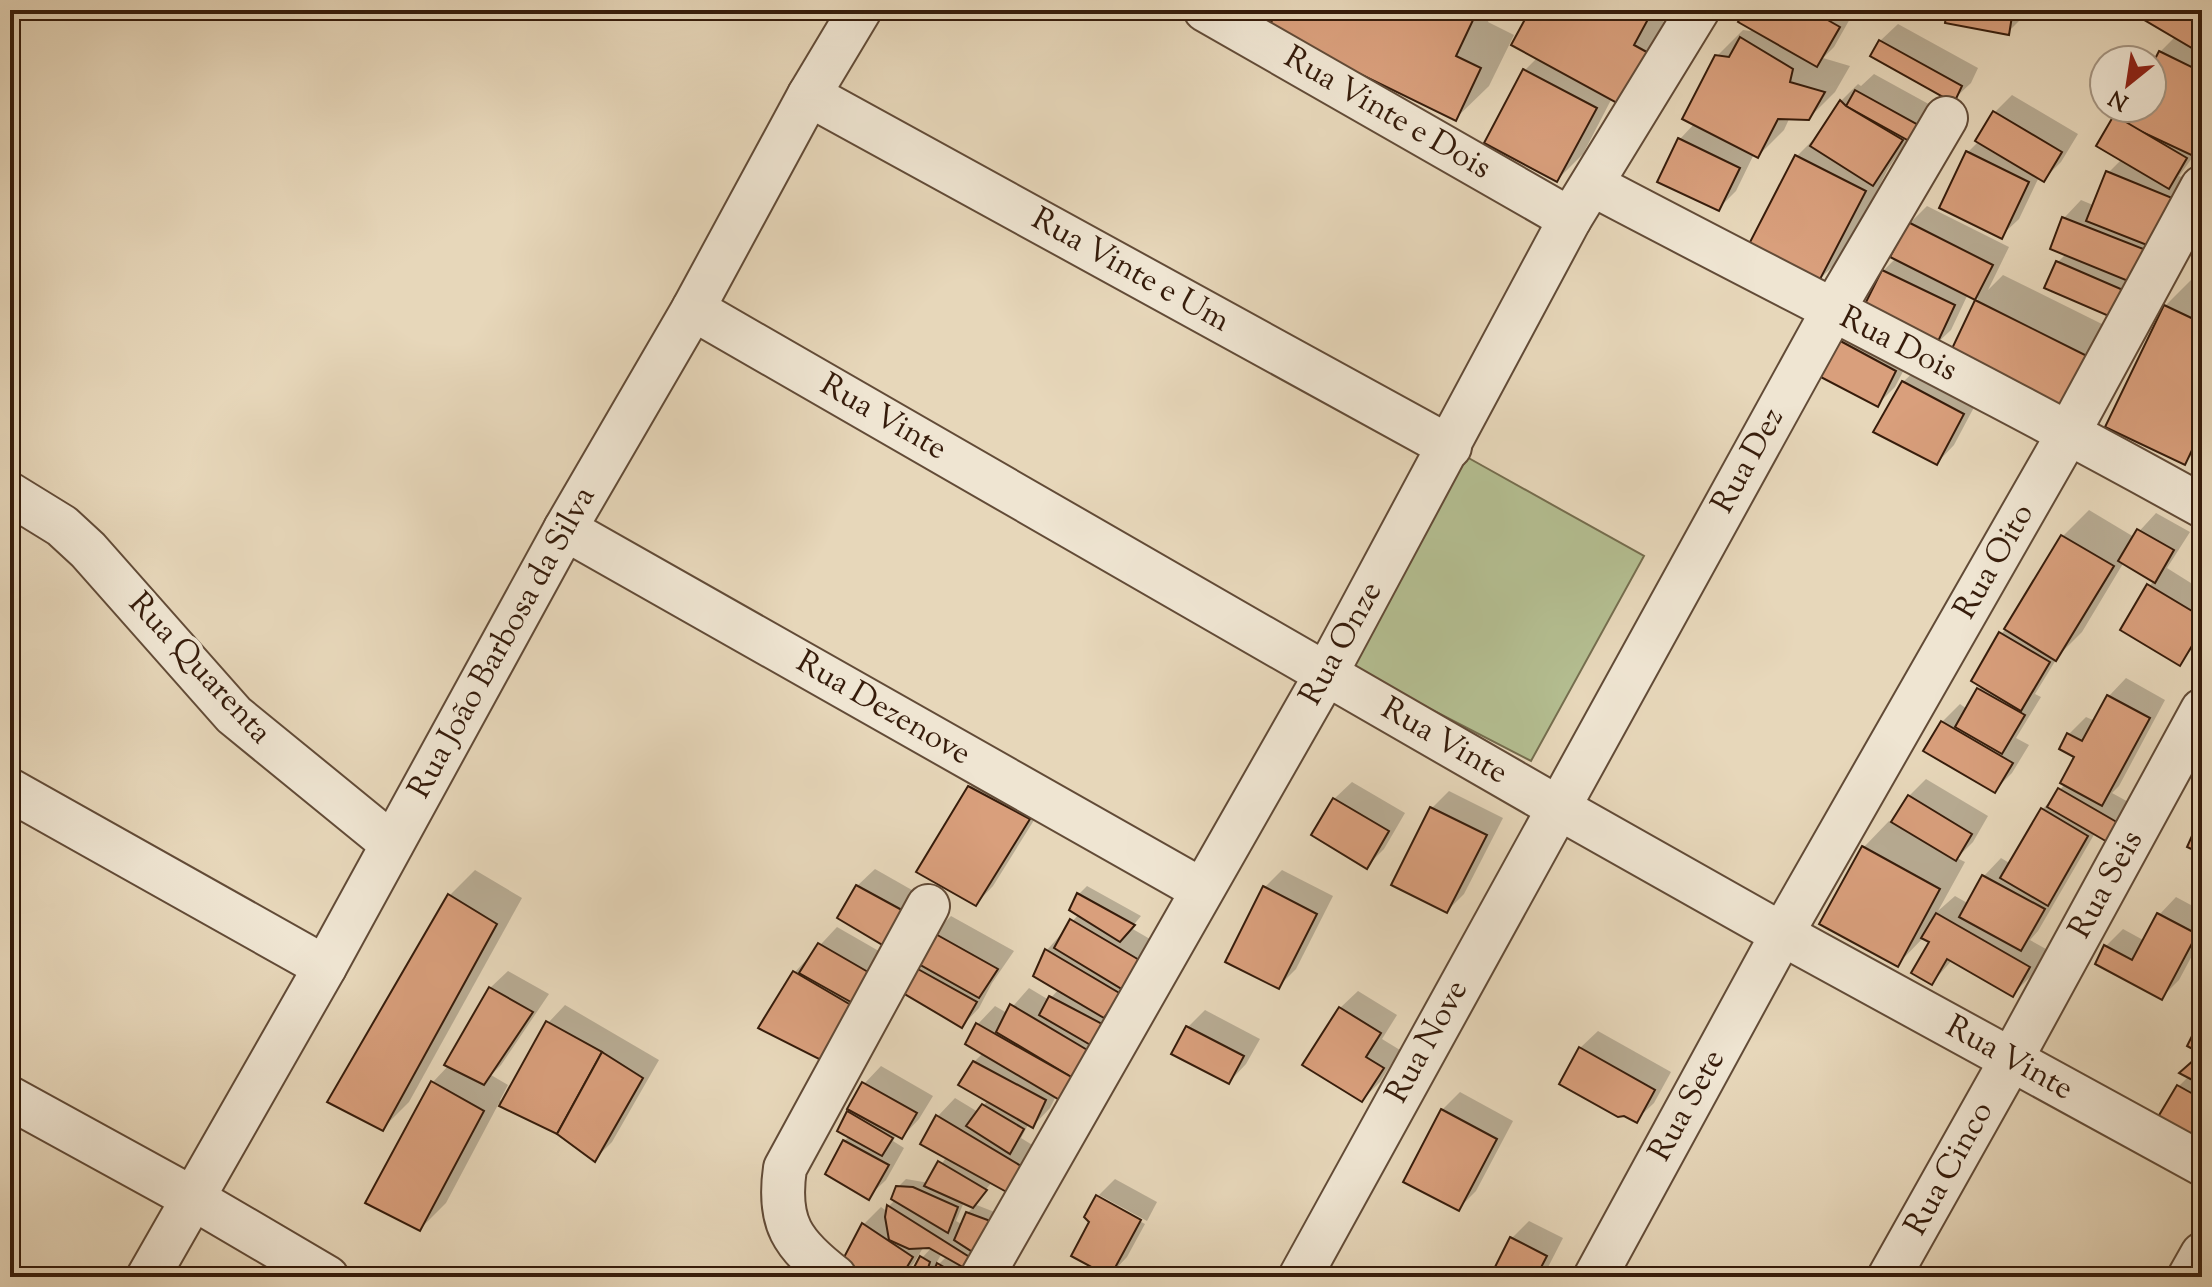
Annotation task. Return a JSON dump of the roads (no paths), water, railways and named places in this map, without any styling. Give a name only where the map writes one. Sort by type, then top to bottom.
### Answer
[{"type":"street","name":"Rua João Barbosa da Silva","points":[[148,1277],[325,967],[565,529],[693,309],[809,95],[860,10]]},
{"type":"street","name":"Rua Vinte e Dois","points":[[1205,10],[1570,219]]},
{"type":"street","name":"Rua Onze","points":[[982,1277],[1326,674],[1570,219],[1698,10]]},
{"type":"street","name":"Rua Vinte e Um","points":[[809,95],[1450,447]]},
{"type":"street","name":"Rua Dez","points":[[1557,807],[1832,312],[1946,118]]},
{"type":"street","name":"Rua Dois","points":[[1593,185],[1832,312],[2069,432],[2202,506]]},
{"type":"street","name":"Rua Oito","points":[[1782,934],[2069,432],[2202,187]]},
{"type":"street","name":"Rua Vinte","points":[[693,309],[1557,807],[2202,1164]]},
{"type":"street","name":"Rua Quarenta","points":[[10,494],[62,526],[98,561],[234,715],[392,844]]},
{"type":"street","name":"Rua Dezenove","points":[[565,529],[1202,890]]},
{"type":"street","name":"Rua Seis","points":[[2011,1060],[2202,710]]},
{"type":"street","points":[[10,790],[325,967]]},
{"type":"street","name":"Rua Nove","points":[[1300,1277],[1557,807]]},
{"type":"street","points":[[835,1277],[807,1256],[790,1230],[781,1197],[785,1168],[928,906]]},
{"type":"street","name":"Rua Sete","points":[[1595,1277],[1782,934]]},
{"type":"street","name":"Rua Cinco","points":[[1889,1277],[2011,1060]]},
{"type":"street","points":[[10,1098],[194,1199],[327,1277]]},
{"type":"street","points":[[2189,1277],[2202,1254]]}]
